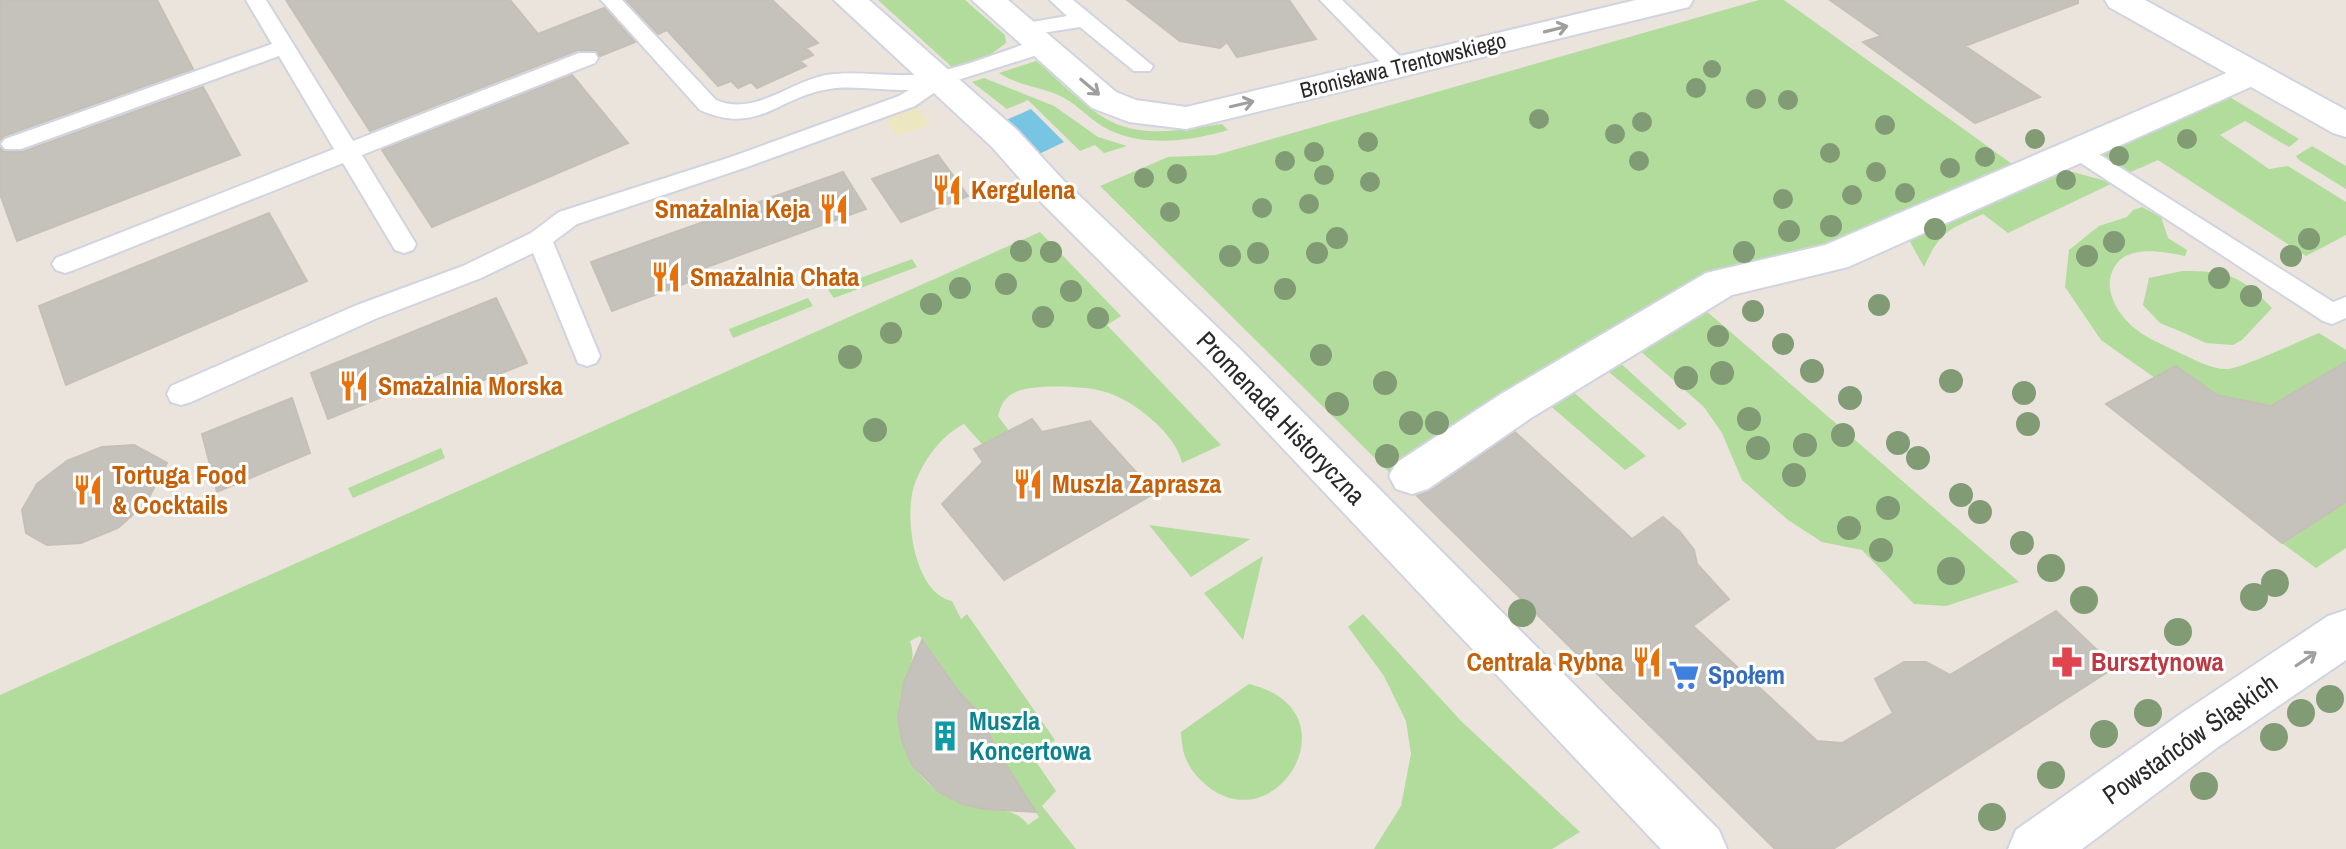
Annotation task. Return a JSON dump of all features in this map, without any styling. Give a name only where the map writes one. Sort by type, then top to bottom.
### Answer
[{"type":"street","name":"Promenada Historyczna","points":[[850,0],[1005,139],[1051,190],[1235,370],[1699,849]]},
{"type":"street","points":[[988,0],[1032,38]]},
{"type":"street","name":"Bronisława Trentowskiego","points":[[1032,38],[1104,100],[1129,111],[1186,118],[1398,67],[1629,5],[1677,0]]},
{"type":"street","points":[[2121,0],[2346,125]]},
{"type":"street","points":[[1412,476],[1516,406],[1720,283],[1834,257],[2252,73]]},
{"type":"street","name":"Powstańców Śląskich","points":[[2036,849],[2200,730],[2346,632]]},
{"type":"lane","points":[[256,0],[404,244]]},
{"type":"lane","points":[[611,0],[708,105],[719,113],[735,115],[751,112],[822,83],[889,84],[940,79],[984,69],[1032,38],[1084,20]]},
{"type":"lane","points":[[1060,0],[1142,66]]},
{"type":"lane","points":[[1330,0],[1398,67]]},
{"type":"lane","points":[[13,144],[285,47]]},
{"type":"lane","points":[[65,264],[587,58]]},
{"type":"lane","points":[[181,394],[366,312],[472,272],[540,239],[568,218],[739,162],[893,106],[940,79]]},
{"type":"lane","points":[[2078,151],[2332,314],[2346,307]]},
{"type":"lane","points":[[540,239],[587,356]]},
{"type":"green space","points":[[878,0],[965,0],[1005,35],[1006,43],[987,57],[953,68]]},
{"type":"green space","points":[[1759,0],[1784,0],[2019,169],[1704,309],[2019,582],[1946,606],[1914,604],[1862,550],[1822,542],[1788,520],[1742,480],[1722,433],[1704,407],[1637,348],[1393,476],[1100,186],[1168,157],[1216,155]]},
{"type":"green space","points":[[1036,61],[1088,106],[1122,126],[1159,131],[1222,124],[1228,130],[1197,138],[1164,141],[1131,138],[1116,133],[1062,97],[999,73]]},
{"type":"green space","points":[[984,78],[1054,106],[1098,137],[1127,146],[1104,153],[1095,145],[1080,151],[1028,100],[1007,109],[972,82]]},
{"type":"green space","points":[[2228,96],[2299,139],[2289,147],[2245,121],[2220,135],[2269,169],[2288,166],[2346,202],[2346,235],[2306,256],[2158,160],[2124,175],[2094,155]]},
{"type":"green space","points":[[2312,146],[2346,166],[2346,189],[2299,160],[2296,156]]},
{"type":"green space","points":[[2055,172],[2073,172],[2113,183],[2008,233],[1983,214],[1946,233],[1924,267],[1909,240],[1934,222]]},
{"type":"green space","points":[[2142,207],[2161,217],[2168,238],[2187,250],[2185,256],[2153,251],[2132,254],[2116,265],[2110,280],[2112,295],[2121,314],[2134,328],[2198,362],[2216,368],[2228,369],[2246,364],[2319,333],[2346,350],[2346,363],[2271,406],[2217,395],[2177,366],[2155,378],[2101,340],[2065,287],[2069,250],[2099,226],[2127,217],[2133,210]]},
{"type":"green space","points":[[1040,232],[1121,316],[1107,325],[1221,445],[1182,463],[1162,429],[1126,401],[1094,389],[1024,389],[1009,396],[998,416],[1009,431],[983,445],[964,424],[955,429],[927,459],[914,486],[910,516],[915,552],[921,569],[939,595],[952,601],[961,619],[967,614],[1055,740],[1032,756],[1056,791],[1042,806],[1076,849],[0,849],[0,695]],"holes":[[[920,636],[959,692],[977,711],[1001,757],[1039,817],[1028,825],[1018,815],[979,808],[946,796],[919,774],[907,754],[899,728],[899,710],[912,658],[910,641]]]},
{"type":"green space","points":[[912,259],[917,267],[834,298],[828,290]]},
{"type":"green space","points":[[2182,271],[2211,272],[2232,277],[2251,288],[2272,308],[2242,340],[2233,345],[2206,343],[2160,323],[2143,305],[2149,278]]},
{"type":"green space","points":[[808,298],[813,306],[733,338],[729,329]]},
{"type":"green space","points":[[1617,360],[1687,424],[1679,430],[1604,368]]},
{"type":"green space","points":[[1570,389],[1646,456],[1625,470],[1547,403]]},
{"type":"green space","points":[[441,448],[445,458],[353,498],[348,488]]},
{"type":"green space","points":[[2346,502],[2346,548],[2316,568],[2282,543]]},
{"type":"green space","points":[[1149,525],[1250,539],[1191,577]]},
{"type":"green space","points":[[1263,556],[1243,640],[1204,593]]},
{"type":"green space","points":[[1363,614],[1461,721],[1580,832],[1552,849],[1374,849],[1401,806],[1411,754],[1406,721],[1384,676],[1348,627]]},
{"type":"green space","points":[[1249,684],[1281,698],[1298,719],[1302,743],[1295,766],[1279,786],[1258,798],[1232,799],[1206,785],[1195,773],[1187,762],[1181,732]]},
{"type":"sand","points":[[917,107],[931,124],[897,136],[886,119]]},
{"type":"water","points":[[1031,109],[1064,142],[1037,155],[1004,121]]},
{"type":"building","points":[[0,0],[157,0],[193,69],[0,140]]},
{"type":"building","points":[[286,0],[510,0],[538,34],[604,8],[635,42],[600,56],[595,50],[578,50],[370,131]]},
{"type":"building","points":[[626,0],[772,0],[818,43],[806,48],[813,55],[800,61],[806,66],[757,88],[751,82],[738,88],[731,81],[718,86],[667,30],[658,34]]},
{"type":"building","points":[[1127,0],[1289,0],[1316,39],[1237,57],[1227,42],[1220,48],[1180,41]]},
{"type":"building","points":[[1830,0],[2078,0],[2078,3],[1965,46],[2040,97],[1975,123],[1863,42],[1881,36]]},
{"type":"building","points":[[572,75],[628,143],[432,227],[382,150]]},
{"type":"building","points":[[203,87],[240,155],[17,241],[0,194],[0,148],[5,152],[22,152]]},
{"type":"building","points":[[938,155],[968,196],[901,222],[872,179]]},
{"type":"building","points":[[843,172],[866,209],[685,275],[689,282],[612,311],[591,262]]},
{"type":"building","points":[[269,213],[307,281],[66,385],[39,306]]},
{"type":"building","points":[[496,298],[527,363],[454,392],[446,371],[328,419],[311,373]]},
{"type":"building","points":[[2346,362],[2346,502],[2282,543],[2106,404],[2176,366],[2217,395],[2271,406]]},
{"type":"building","points":[[292,398],[310,453],[217,492],[202,434]]},
{"type":"building","name":"Muszla Zaprasza","points":[[1032,419],[1042,432],[1090,421],[1155,493],[1004,580],[942,504],[983,462],[974,449]]},
{"type":"building","points":[[1515,432],[1632,539],[1663,517],[1680,532],[1694,550],[1697,564],[1729,599],[1693,626],[1817,741],[1842,743],[1893,713],[1875,679],[1904,662],[1926,662],[1950,675],[2056,611],[2115,667],[1833,849],[1775,849],[1417,496],[1430,491]]},
{"type":"building","points":[[134,445],[167,463],[146,503],[118,528],[81,543],[47,545],[26,533],[22,510],[37,484],[67,461],[102,447]]},
{"type":"building","name":"Muszla Koncertowa","points":[[922,640],[959,692],[977,711],[1001,757],[1036,812],[983,809],[962,804],[939,792],[912,765],[902,741],[898,717],[904,682]]},
{"type":"place","name":"Kergulena","points":[[947,190]]},
{"type":"place","name":"Smażalnia Keja","points":[[834,209]]},
{"type":"place","name":"Smażalnia Chata","points":[[666,277]]},
{"type":"place","name":"Smażalnia Morska","points":[[354,386]]},
{"type":"place","name":"Muszla Zaprasza","points":[[1028,484]]},
{"type":"place","name":"Tortuga Food & Cocktails","points":[[88,490]]},
{"type":"place","name":"Centrala Rybna","points":[[1647,662]]},
{"type":"place","name":"Bursztynowa","points":[[2067,662]]},
{"type":"place","name":"Społem","points":[[1684,675]]},
{"type":"place","name":"Muszla Koncertowa","points":[[945,736]]}]
